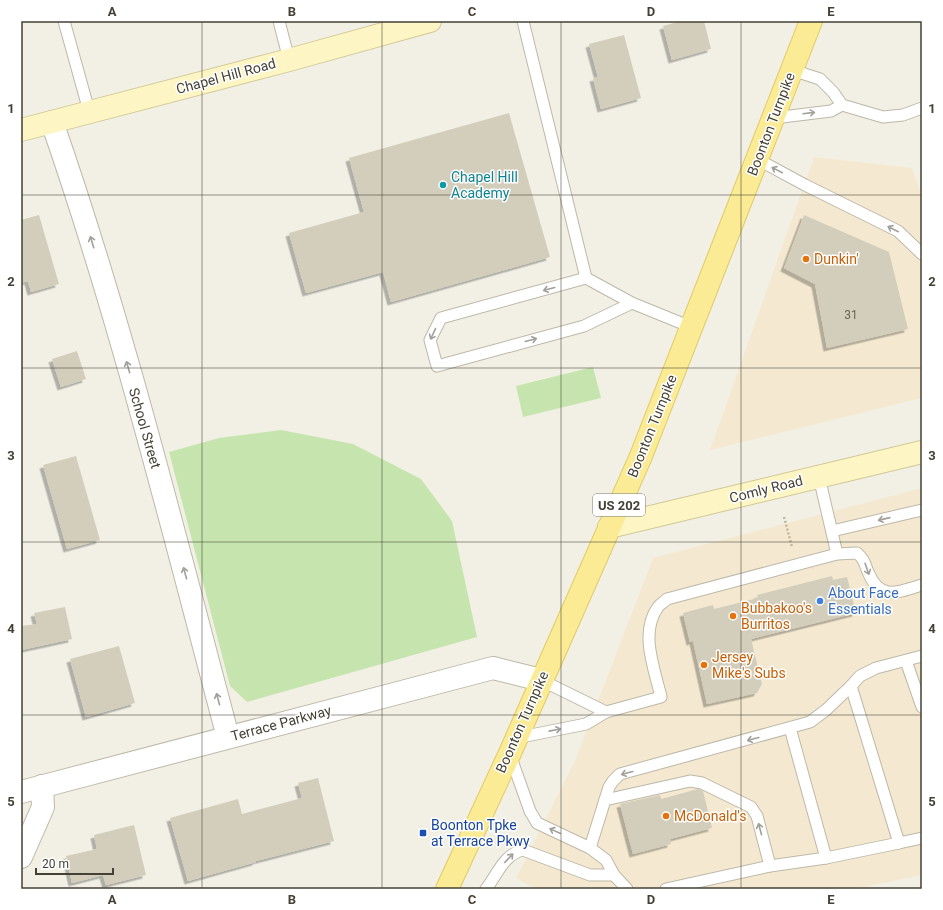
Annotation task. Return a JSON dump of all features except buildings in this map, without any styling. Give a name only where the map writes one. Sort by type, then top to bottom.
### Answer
[{"type":"main road","name":"Chapel Hill Road","points":[[21,130],[289,60],[430,21]]},
{"type":"main road","name":"Boonton Turnpike","points":[[447,889],[513,745],[641,456],[812,21]]},
{"type":"main road","name":"Comly Road","points":[[609,527],[922,452]]},
{"type":"street","name":"School Street","points":[[52,122],[76,192],[111,306],[157,470],[228,737]]},
{"type":"street","name":"Terrace Parkway","points":[[21,792],[493,668],[541,680]]},
{"type":"street","points":[[21,857],[43,807],[42,786]]},
{"type":"lane","points":[[64,21],[89,111]]},
{"type":"lane","points":[[279,21],[289,60]]},
{"type":"lane","points":[[523,21],[586,278]]},
{"type":"lane","points":[[792,70],[820,80],[833,92],[842,105],[883,117],[903,115],[922,108]]},
{"type":"lane","points":[[774,118],[831,111],[842,105]]},
{"type":"lane","points":[[757,160],[898,231],[922,254]]},
{"type":"lane","points":[[632,303],[584,326],[437,366],[430,340],[441,318],[586,278],[632,303],[692,327]]},
{"type":"lane","points":[[819,477],[838,554]]},
{"type":"lane","points":[[832,531],[922,510]]},
{"type":"lane","points":[[627,889],[614,875],[606,860],[590,848],[537,823],[530,811],[513,745],[586,724],[606,712],[661,697],[649,646],[649,631],[658,607],[667,599],[838,554],[857,553],[864,560],[869,575],[875,585],[882,591],[893,593],[922,585]]},
{"type":"lane","points":[[590,848],[609,787],[612,781],[620,774],[810,722],[826,710],[860,676],[876,668],[922,656]]},
{"type":"lane","points":[[906,661],[922,707]]},
{"type":"lane","points":[[541,680],[606,712]]},
{"type":"lane","points":[[851,686],[899,843]]},
{"type":"lane","points":[[790,728],[826,858]]},
{"type":"lane","points":[[605,800],[690,781],[702,783],[751,807],[757,816],[770,866]]},
{"type":"lane","points":[[666,889],[770,866],[826,858],[922,838]]},
{"type":"lane","points":[[486,889],[501,866],[514,852],[523,850],[590,875],[614,875]]},
{"type":"path","points":[[784,517],[793,550]]},
{"type":"shaded area","points":[[814,157],[912,168],[922,197],[922,398],[710,450]]},
{"type":"shaded area","points":[[922,488],[922,875],[855,889],[536,889],[516,878],[574,763],[653,558]]},
{"type":"green space","points":[[593,367],[601,398],[523,417],[516,386]]},
{"type":"green space","points":[[281,430],[353,444],[421,479],[452,521],[477,637],[247,702],[230,686],[169,452],[219,438]]},
{"type":"place","name":"Chapel Hill Academy","points":[[443,185]]},
{"type":"place","name":"Dunkin'","points":[[806,259]]},
{"type":"place","name":"About Face Essentials","points":[[820,601]]},
{"type":"place","name":"Bubbakoo's Burritos","points":[[733,616]]},
{"type":"place","name":"Jersey Mike's Subs","points":[[704,665]]},
{"type":"place","name":"McDonald's","points":[[666,816]]},
{"type":"place","name":"Boonton Tpke at Terrace Pkwy","points":[[423,833]]}]
